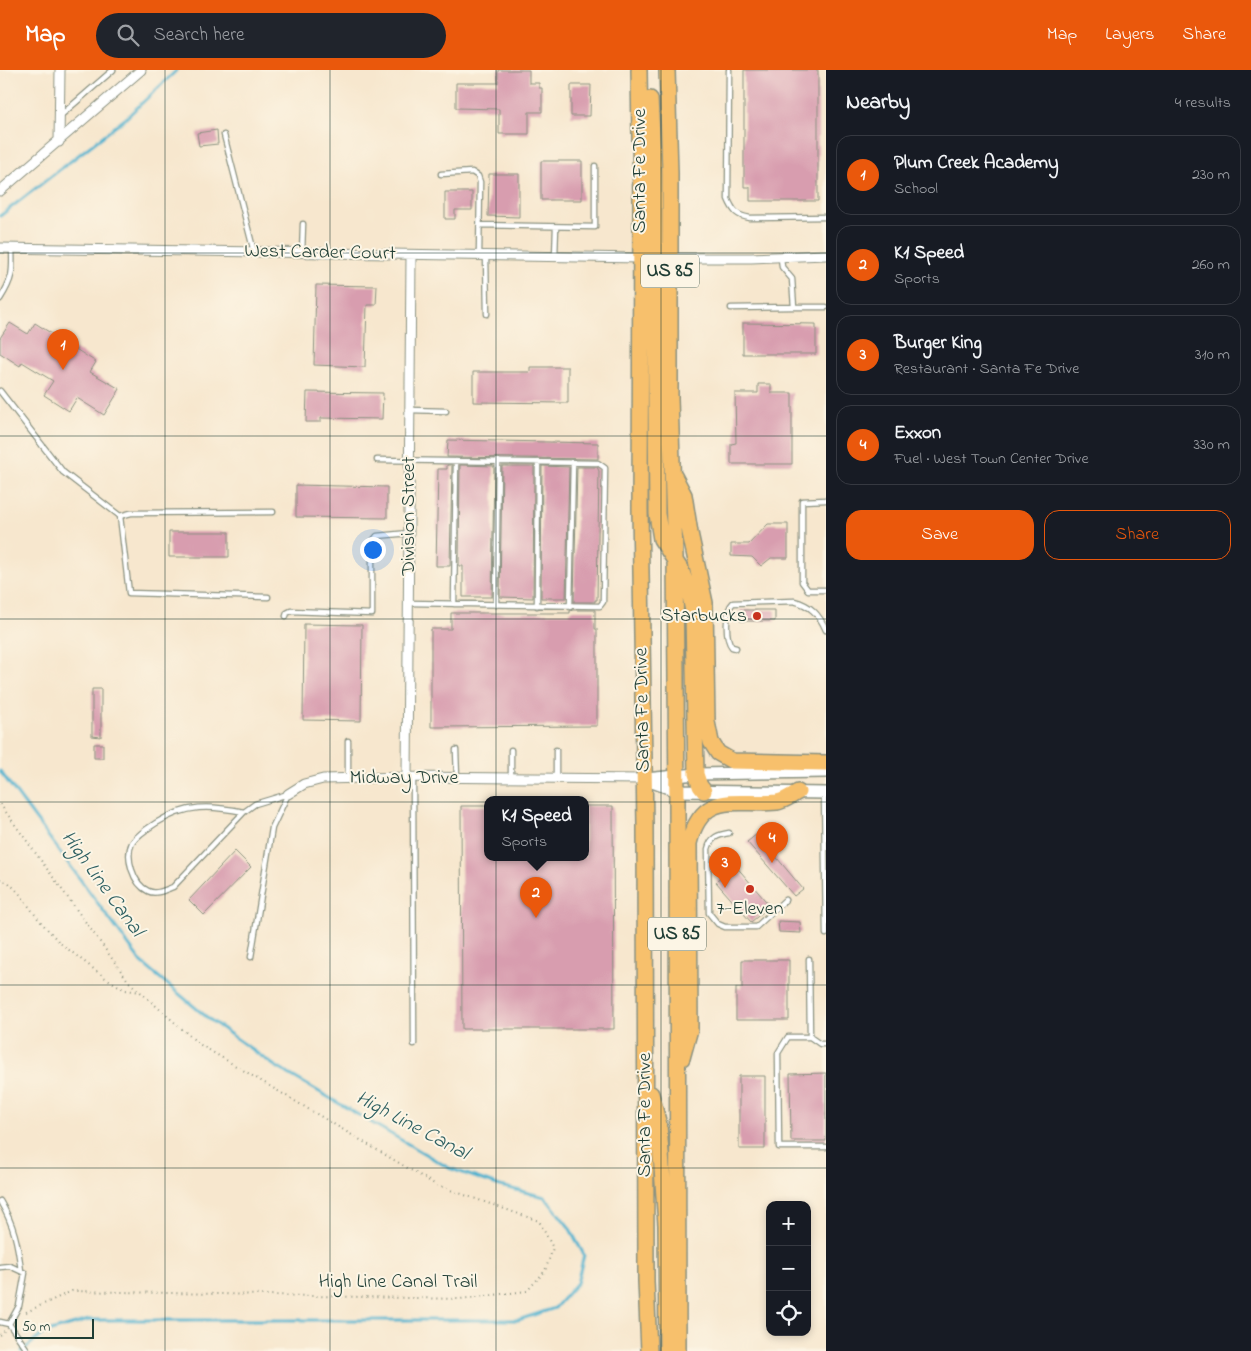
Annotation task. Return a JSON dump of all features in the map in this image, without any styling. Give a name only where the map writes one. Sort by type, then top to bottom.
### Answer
[{"type":"highway","name":"Santa Fe Drive","points":[[639,70],[641,204],[640,509],[644,779],[646,1282],[649,1351]]},
{"type":"highway","points":[[648,70],[654,173],[658,514],[662,538],[681,570],[693,611],[696,774],[704,791]]},
{"type":"highway","name":"Santa Fe Drive","points":[[667,70],[676,775],[678,1351]]},
{"type":"highway","points":[[672,473],[684,496],[705,603],[707,722],[711,742],[718,753],[732,761],[826,763]]},
{"type":"highway","points":[[677,1077],[690,1029],[689,843],[692,829],[701,815],[722,803],[744,801],[779,802],[798,792]]},
{"type":"highway","points":[[645,1070],[659,1125],[666,1224],[667,1351]]},
{"type":"street","points":[[59,142],[60,70]]},
{"type":"street","points":[[0,191],[142,70]]},
{"type":"street","name":"West Carder Court","points":[[0,248],[640,258]]},
{"type":"street","name":"Division Street","points":[[410,777],[408,603],[411,254]]},
{"type":"street","points":[[670,258],[826,255]]},
{"type":"street","points":[[644,779],[696,774],[826,772]]},
{"type":"street","name":"Midway Drive","points":[[288,794],[304,784],[323,779],[457,777],[644,779]]},
{"type":"street","points":[[644,779],[676,791],[825,793]]},
{"type":"lane","points":[[59,116],[113,70]]},
{"type":"lane","points":[[729,70],[728,199],[733,211],[740,216],[750,218],[826,217]]},
{"type":"lane","points":[[224,136],[254,252]]},
{"type":"lane","points":[[480,224],[595,227],[595,166]]},
{"type":"lane","points":[[441,174],[472,172],[478,176],[480,182],[480,224],[486,314]]},
{"type":"lane","points":[[302,253],[303,224]]},
{"type":"lane","points":[[555,257],[556,227]]},
{"type":"lane","points":[[0,300],[7,289],[13,273],[12,248]]},
{"type":"lane","points":[[781,257],[782,267],[792,279],[794,307]]},
{"type":"lane","points":[[731,308],[826,306]]},
{"type":"lane","points":[[0,391],[63,472],[120,516],[128,593],[268,597]]},
{"type":"lane","points":[[410,410],[446,411]]},
{"type":"lane","points":[[377,460],[573,462],[598,463],[604,468],[603,602],[597,607],[408,603]]},
{"type":"lane","points":[[454,604],[456,461]]},
{"type":"lane","points":[[496,605],[498,462]]},
{"type":"lane","points":[[537,606],[538,462]]},
{"type":"lane","points":[[570,607],[573,462]]},
{"type":"lane","points":[[826,500],[802,501],[802,582],[808,590],[826,590]]},
{"type":"lane","points":[[120,516],[131,513],[273,512]]},
{"type":"lane","points":[[286,616],[287,613],[291,612],[372,614],[372,542],[377,536],[409,533]]},
{"type":"lane","points":[[736,648],[732,647],[728,639],[728,609],[733,603],[794,601],[801,603],[814,611],[826,630]]},
{"type":"lane","points":[[348,741],[348,778]]},
{"type":"lane","points":[[456,750],[457,777]]},
{"type":"lane","points":[[511,750],[511,778]]},
{"type":"lane","points":[[556,750],[556,778]]},
{"type":"lane","points":[[410,777],[414,1044]]},
{"type":"lane","points":[[825,793],[826,934]]},
{"type":"lane","points":[[244,812],[219,807],[198,806],[170,814],[146,829],[132,843],[129,856],[132,871],[140,885],[148,891],[158,892],[173,887],[244,812],[255,804],[288,794]]},
{"type":"lane","points":[[250,957],[272,828],[288,794]]},
{"type":"lane","points":[[729,833],[714,837],[708,849],[708,910],[714,920],[725,927],[756,927],[785,900]]},
{"type":"lane","points":[[809,959],[810,1037]]},
{"type":"lane","points":[[826,1044],[820,1044],[810,1037],[788,1037],[778,1053],[779,1148],[826,1148]]},
{"type":"lane","points":[[0,1201],[9,1218],[18,1245],[21,1271]]},
{"type":"lane","points":[[0,1267],[10,1266],[25,1274],[19,1306],[9,1325]]},
{"type":"lane","points":[[0,1322],[9,1325],[28,1351]]},
{"type":"path","name":"High Line Canal Trail","points":[[0,804],[130,982],[199,1044],[436,1185],[539,1221],[553,1248],[545,1271],[527,1291],[460,1299],[72,1291],[26,1312],[9,1325]]},
{"type":"path","points":[[0,879],[8,882],[19,893],[39,920],[60,943],[104,977],[125,990],[141,992]]},
{"type":"building","points":[[498,70],[529,70],[529,83],[539,83],[539,88],[542,88],[542,112],[529,112],[529,134],[499,134],[499,109],[456,108],[456,83],[498,83]]},
{"type":"building","points":[[744,70],[818,70],[818,201],[750,201],[750,187],[744,187]]},
{"type":"building","points":[[571,85],[591,85],[590,116],[571,116]]},
{"type":"building","points":[[217,130],[218,144],[199,146],[197,133]]},
{"type":"building","points":[[541,161],[582,161],[582,200],[541,200]]},
{"type":"building","points":[[489,174],[519,174],[519,217],[488,216]]},
{"type":"building","points":[[445,192],[472,192],[472,210],[455,210],[455,219],[445,219]]},
{"type":"building","points":[[316,285],[377,286],[376,305],[367,305],[365,367],[314,365]]},
{"type":"building","points":[[10,323],[28,334],[35,323],[96,362],[90,372],[120,389],[104,415],[77,398],[69,411],[44,395],[53,381],[22,362],[20,366],[0,353],[0,338]]},
{"type":"building","points":[[743,323],[816,324],[816,354],[743,354]]},
{"type":"building","points":[[530,367],[568,367],[568,403],[473,402],[473,372],[530,372]]},
{"type":"building","points":[[758,384],[771,384],[771,393],[792,393],[792,464],[731,464],[731,444],[736,443],[735,393],[758,393]]},
{"type":"building","points":[[307,392],[383,393],[382,419],[321,418],[321,422],[306,422]]},
{"type":"building","points":[[448,440],[598,443],[598,459],[447,457]]},
{"type":"building","points":[[447,465],[452,465],[450,566],[436,566],[438,469],[447,469]]},
{"type":"building","points":[[460,465],[494,466],[492,597],[463,597],[463,566],[459,566]]},
{"type":"building","points":[[502,466],[534,466],[533,598],[500,597]]},
{"type":"building","points":[[542,466],[569,467],[566,598],[541,598]]},
{"type":"building","points":[[577,467],[597,467],[599,471],[597,600],[595,602],[574,602]]},
{"type":"building","points":[[296,485],[387,487],[387,518],[296,517]]},
{"type":"building","points":[[768,524],[788,524],[788,558],[771,558],[761,566],[752,557],[731,556],[731,544],[749,544]]},
{"type":"building","points":[[169,532],[229,532],[229,557],[169,557]]},
{"type":"building","points":[[573,610],[595,610],[595,629],[597,629],[597,726],[431,727],[431,629],[451,629],[451,613],[570,613]]},
{"type":"building","name":"Starbucks","points":[[740,610],[775,610],[775,621],[740,621]]},
{"type":"building","points":[[304,624],[362,625],[361,721],[303,720]]},
{"type":"building","points":[[92,689],[101,689],[101,737],[92,736]]},
{"type":"building","points":[[94,744],[103,744],[103,758],[94,758]]},
{"type":"building","points":[[461,806],[484,806],[484,861],[589,861],[589,806],[613,806],[614,1029],[462,1029]]},
{"type":"building","points":[[757,834],[803,889],[794,896],[747,842]]},
{"type":"building","points":[[235,851],[251,867],[204,915],[189,900]]},
{"type":"building","points":[[735,865],[770,906],[751,922],[716,882]]},
{"type":"building","points":[[778,921],[800,922],[801,933],[779,932]]},
{"type":"building","points":[[742,960],[789,960],[789,1020],[736,1020],[736,988],[742,988]]},
{"type":"building","points":[[826,1073],[826,1141],[791,1141],[790,1074]]},
{"type":"building","points":[[739,1076],[765,1076],[765,1149],[739,1149]]},
{"type":"waterway","name":"High Line Canal","points":[[0,216],[125,119],[177,70]]},
{"type":"waterway","name":"High Line Canal","points":[[0,771],[142,963],[209,1019],[275,1066],[449,1168],[500,1186],[545,1197],[569,1227],[584,1255],[577,1283],[555,1308],[518,1320],[89,1320],[44,1333],[22,1351]]},
{"type":"place","name":"Plum Creek Academy","points":[[63,370]]},
{"type":"place","name":"Starbucks","points":[[757,616]]},
{"type":"place","name":"Exxon","points":[[772,863]]},
{"type":"place","name":"Burger King","points":[[725,888]]},
{"type":"place","name":"7-Eleven","points":[[750,889]]},
{"type":"place","name":"K1 Speed","points":[[536,918]]}]
